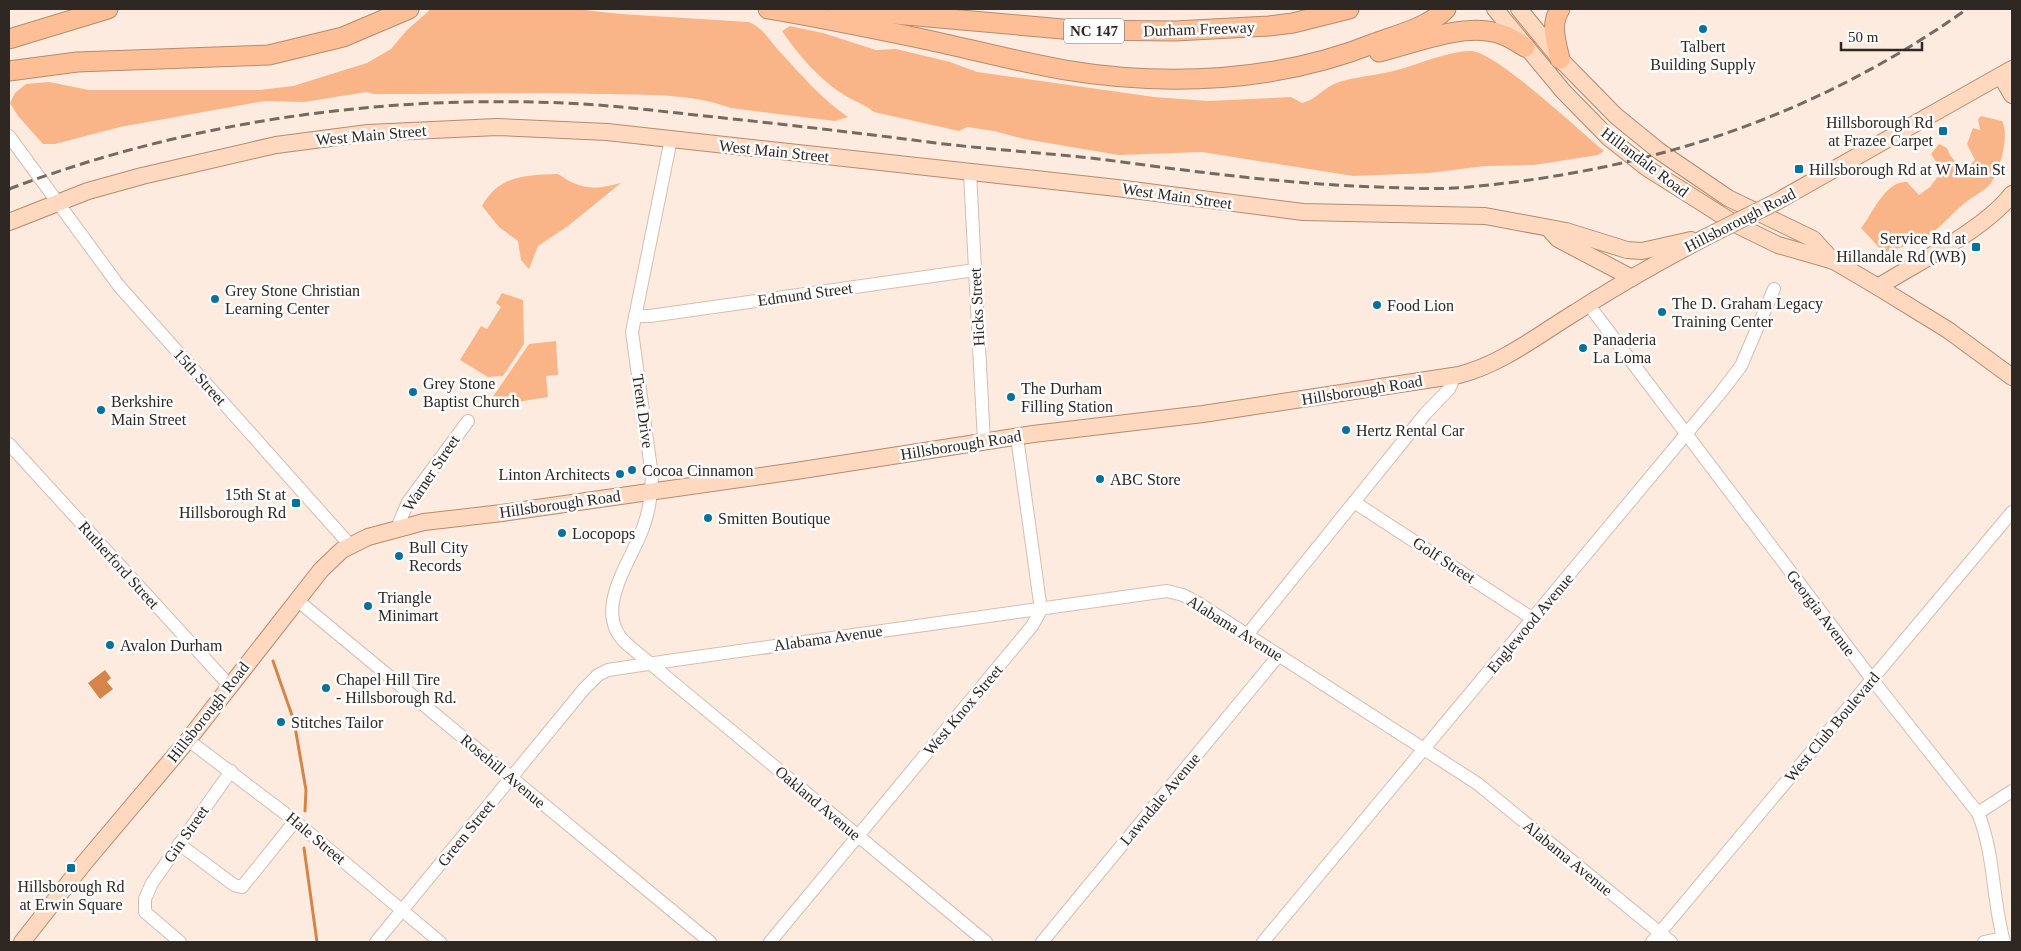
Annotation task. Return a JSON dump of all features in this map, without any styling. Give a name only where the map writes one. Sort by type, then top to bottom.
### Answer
[{"type":"highway","points":[[9,39],[108,9]]},
{"type":"highway","points":[[9,71],[85,61],[269,55],[343,37],[409,9]]},
{"type":"highway","points":[[768,9],[1056,68],[1120,77],[1232,75],[1298,68],[1329,60],[1421,25],[1446,9]]},
{"type":"highway","name":"Durham Freeway","points":[[838,9],[1023,27],[1122,32],[1269,26],[1293,23],[1350,9]]},
{"type":"highway","points":[[1560,9],[1555,21],[1554,36],[1560,59]]},
{"type":"highway","points":[[1329,60],[1354,59],[1462,31],[1496,32],[1525,46]]},
{"type":"main road","name":"Hillandale Road","points":[[1494,9],[1581,110],[1609,138],[1647,168],[1737,226],[1778,245],[1834,261],[1951,332],[2012,377]]},
{"type":"main road","name":"Hillandale Road","points":[[1519,9],[1560,59],[1616,116],[1659,151],[1728,198],[1813,239],[1834,261]]},
{"type":"main road","points":[[2006,73],[2012,95]]},
{"type":"main road","name":"Hillsborough Road","points":[[22,942],[85,862],[188,740],[229,685],[328,562],[350,545],[397,528],[1017,437],[1203,414],[1451,376],[1494,363],[1632,278],[1706,237],[1776,202],[2006,73]]},
{"type":"main road","name":"West Main Street","points":[[9,222],[77,195],[142,176],[276,145],[351,135],[496,127],[607,132],[1117,188],[1303,212],[1485,216],[1566,231],[1627,250],[1642,251],[1706,237]]},
{"type":"main road","points":[[1878,287],[1970,230],[1999,209],[2012,194]]},
{"type":"main road","name":"West Main Street","points":[[1549,229],[1558,239],[1632,278]]},
{"type":"street","name":"15th Street","points":[[9,136],[57,204],[140,312],[350,545]]},
{"type":"street","name":"Trent Drive","points":[[652,663],[619,637],[613,608],[618,581],[644,526],[651,491],[652,476],[633,343],[635,316],[671,139]]},
{"type":"street","name":"Hicks Street","points":[[970,173],[984,442]]},
{"type":"street","name":"Edmund Street","points":[[635,316],[659,315],[975,270]]},
{"type":"street","name":"Englewood Avenue","points":[[1263,942],[1533,619],[1741,366],[1774,289]]},
{"type":"street","name":"Georgia Avenue","points":[[1588,304],[1685,435],[1871,678],[1978,813],[1987,835],[2004,940]]},
{"type":"street","points":[[1247,635],[1425,414],[1451,376]]},
{"type":"street","name":"Warner Street","points":[[397,528],[408,502],[468,421]]},
{"type":"street","points":[[1017,437],[1041,610]]},
{"type":"street","name":"Rutherford Street","points":[[9,444],[229,685]]},
{"type":"street","name":"Golf Street","points":[[1354,502],[1533,619]]},
{"type":"street","name":"West Club Boulevard","points":[[1656,938],[1871,678],[2012,512]]},
{"type":"street","name":"Alabama Avenue","points":[[652,663],[1168,591],[1183,595],[1198,602],[1484,789],[1656,938],[1671,942]]},
{"type":"street","name":"Rosehill Avenue","points":[[297,600],[710,942]]},
{"type":"street","name":"West Knox Street","points":[[770,942],[1032,626],[1041,610]]},
{"type":"street","name":"Lawndale Avenue","points":[[1042,942],[1279,655]]},
{"type":"street","name":"Green Street","points":[[376,942],[598,675],[608,670],[652,663]]},
{"type":"street","name":"Oakland Avenue","points":[[652,663],[986,942]]},
{"type":"street","name":"Hale Street","points":[[188,740],[295,821],[440,942]]},
{"type":"street","name":"Gin Street","points":[[180,942],[145,912],[145,900],[152,883],[231,771]]},
{"type":"street","points":[[1978,813],[2012,791]]},
{"type":"street","points":[[179,844],[234,885],[242,887],[253,876],[295,821]]},
{"type":"street","points":[[1984,942],[2004,940]]},
{"type":"shaded area","points":[[431,9],[575,9],[621,14],[749,22],[763,32],[821,95],[848,117],[835,121],[731,108],[684,97],[634,94],[373,94],[367,92],[304,102],[265,101],[120,127],[55,144],[43,144],[18,116],[10,103],[15,93],[26,84],[49,82],[89,90],[259,90],[293,86],[367,63],[391,49],[407,30]]},
{"type":"shaded area","points":[[790,26],[823,33],[876,50],[896,49],[950,62],[977,72],[1154,97],[1208,101],[1291,97],[1302,103],[1341,81],[1389,72],[1443,55],[1471,51],[1499,64],[1518,78],[1604,151],[1598,155],[1534,165],[1485,166],[1429,173],[1353,176],[1202,152],[1119,155],[1024,139],[994,131],[967,127],[959,131],[874,112],[844,95],[818,74],[795,49],[782,31]]},
{"type":"shaded area","points":[[1981,116],[2002,121],[2004,127],[2003,152],[1998,170],[1991,183],[1924,238],[1915,243],[1884,253],[1861,228],[1880,199],[1899,183],[1907,182],[1919,195],[1930,187],[1942,171],[1931,154],[1939,144],[1947,148],[1961,169],[1969,166],[1975,160],[1967,144],[1973,128],[1980,130],[1978,119]]},
{"type":"shaded area","points":[[558,174],[574,183],[588,187],[603,187],[621,183],[568,226],[538,246],[529,269],[521,260],[518,241],[499,227],[482,206],[497,188],[514,179],[524,176]]},
{"type":"shaded area","points":[[502,293],[523,300],[524,344],[503,376],[488,377],[460,360],[481,326],[487,329],[501,307],[496,303]]},
{"type":"shaded area","points":[[556,341],[558,375],[546,376],[548,397],[486,407],[529,344]]},
{"type":"shaded area","points":[[105,670],[111,678],[107,682],[113,689],[100,699],[88,683]]},
{"type":"waterway","points":[[273,661],[294,721],[306,790],[305,811]]},
{"type":"waterway","points":[[304,848],[317,942]]},
{"type":"railway","points":[[9,189],[76,166],[144,146],[213,130],[282,118],[352,109],[493,102],[564,103],[634,108],[1276,180],[1401,188],[1469,187],[1537,179],[1603,167],[1668,151],[1730,132],[1792,108],[1851,80],[1910,47],[1967,9]]},
{"type":"place","name":"Talbert Building Supply","points":[[1703,29]]},
{"type":"place","name":"Hillsborough Rd at Frazee Carpet","points":[[1943,131]]},
{"type":"place","name":"Hillsborough Rd at W Main St","points":[[1799,169]]},
{"type":"place","name":"Service Rd at Hillandale Rd (WB)","points":[[1976,247]]},
{"type":"place","name":"Grey Stone Christian Learning Center","points":[[215,299]]},
{"type":"place","name":"Food Lion","points":[[1377,305]]},
{"type":"place","name":"The D. Graham Legacy Training Center","points":[[1662,312]]},
{"type":"place","name":"Panaderia La Loma","points":[[1583,348]]},
{"type":"place","name":"Grey Stone Baptist Church","points":[[413,392]]},
{"type":"place","name":"The Durham Filling Station","points":[[1011,397]]},
{"type":"place","name":"Berkshire Main Street","points":[[101,410]]},
{"type":"place","name":"Hertz Rental Car","points":[[1346,430]]},
{"type":"place","name":"Cocoa Cinnamon","points":[[632,470]]},
{"type":"place","name":"Linton Architects","points":[[620,474]]},
{"type":"place","name":"ABC Store","points":[[1100,479]]},
{"type":"place","name":"15th St at Hillsborough Rd","points":[[296,503]]},
{"type":"place","name":"Smitten Boutique","points":[[708,518]]},
{"type":"place","name":"Locopops","points":[[562,533]]},
{"type":"place","name":"Bull City Records","points":[[399,556]]},
{"type":"place","name":"Triangle Minimart","points":[[368,606]]},
{"type":"place","name":"Avalon Durham","points":[[110,645]]},
{"type":"place","name":"Chapel Hill Tire - Hillsborough Rd.","points":[[326,688]]},
{"type":"place","name":"Stitches Tailor","points":[[281,722]]},
{"type":"place","name":"Hillsborough Rd at Erwin Square","points":[[71,868]]}]
